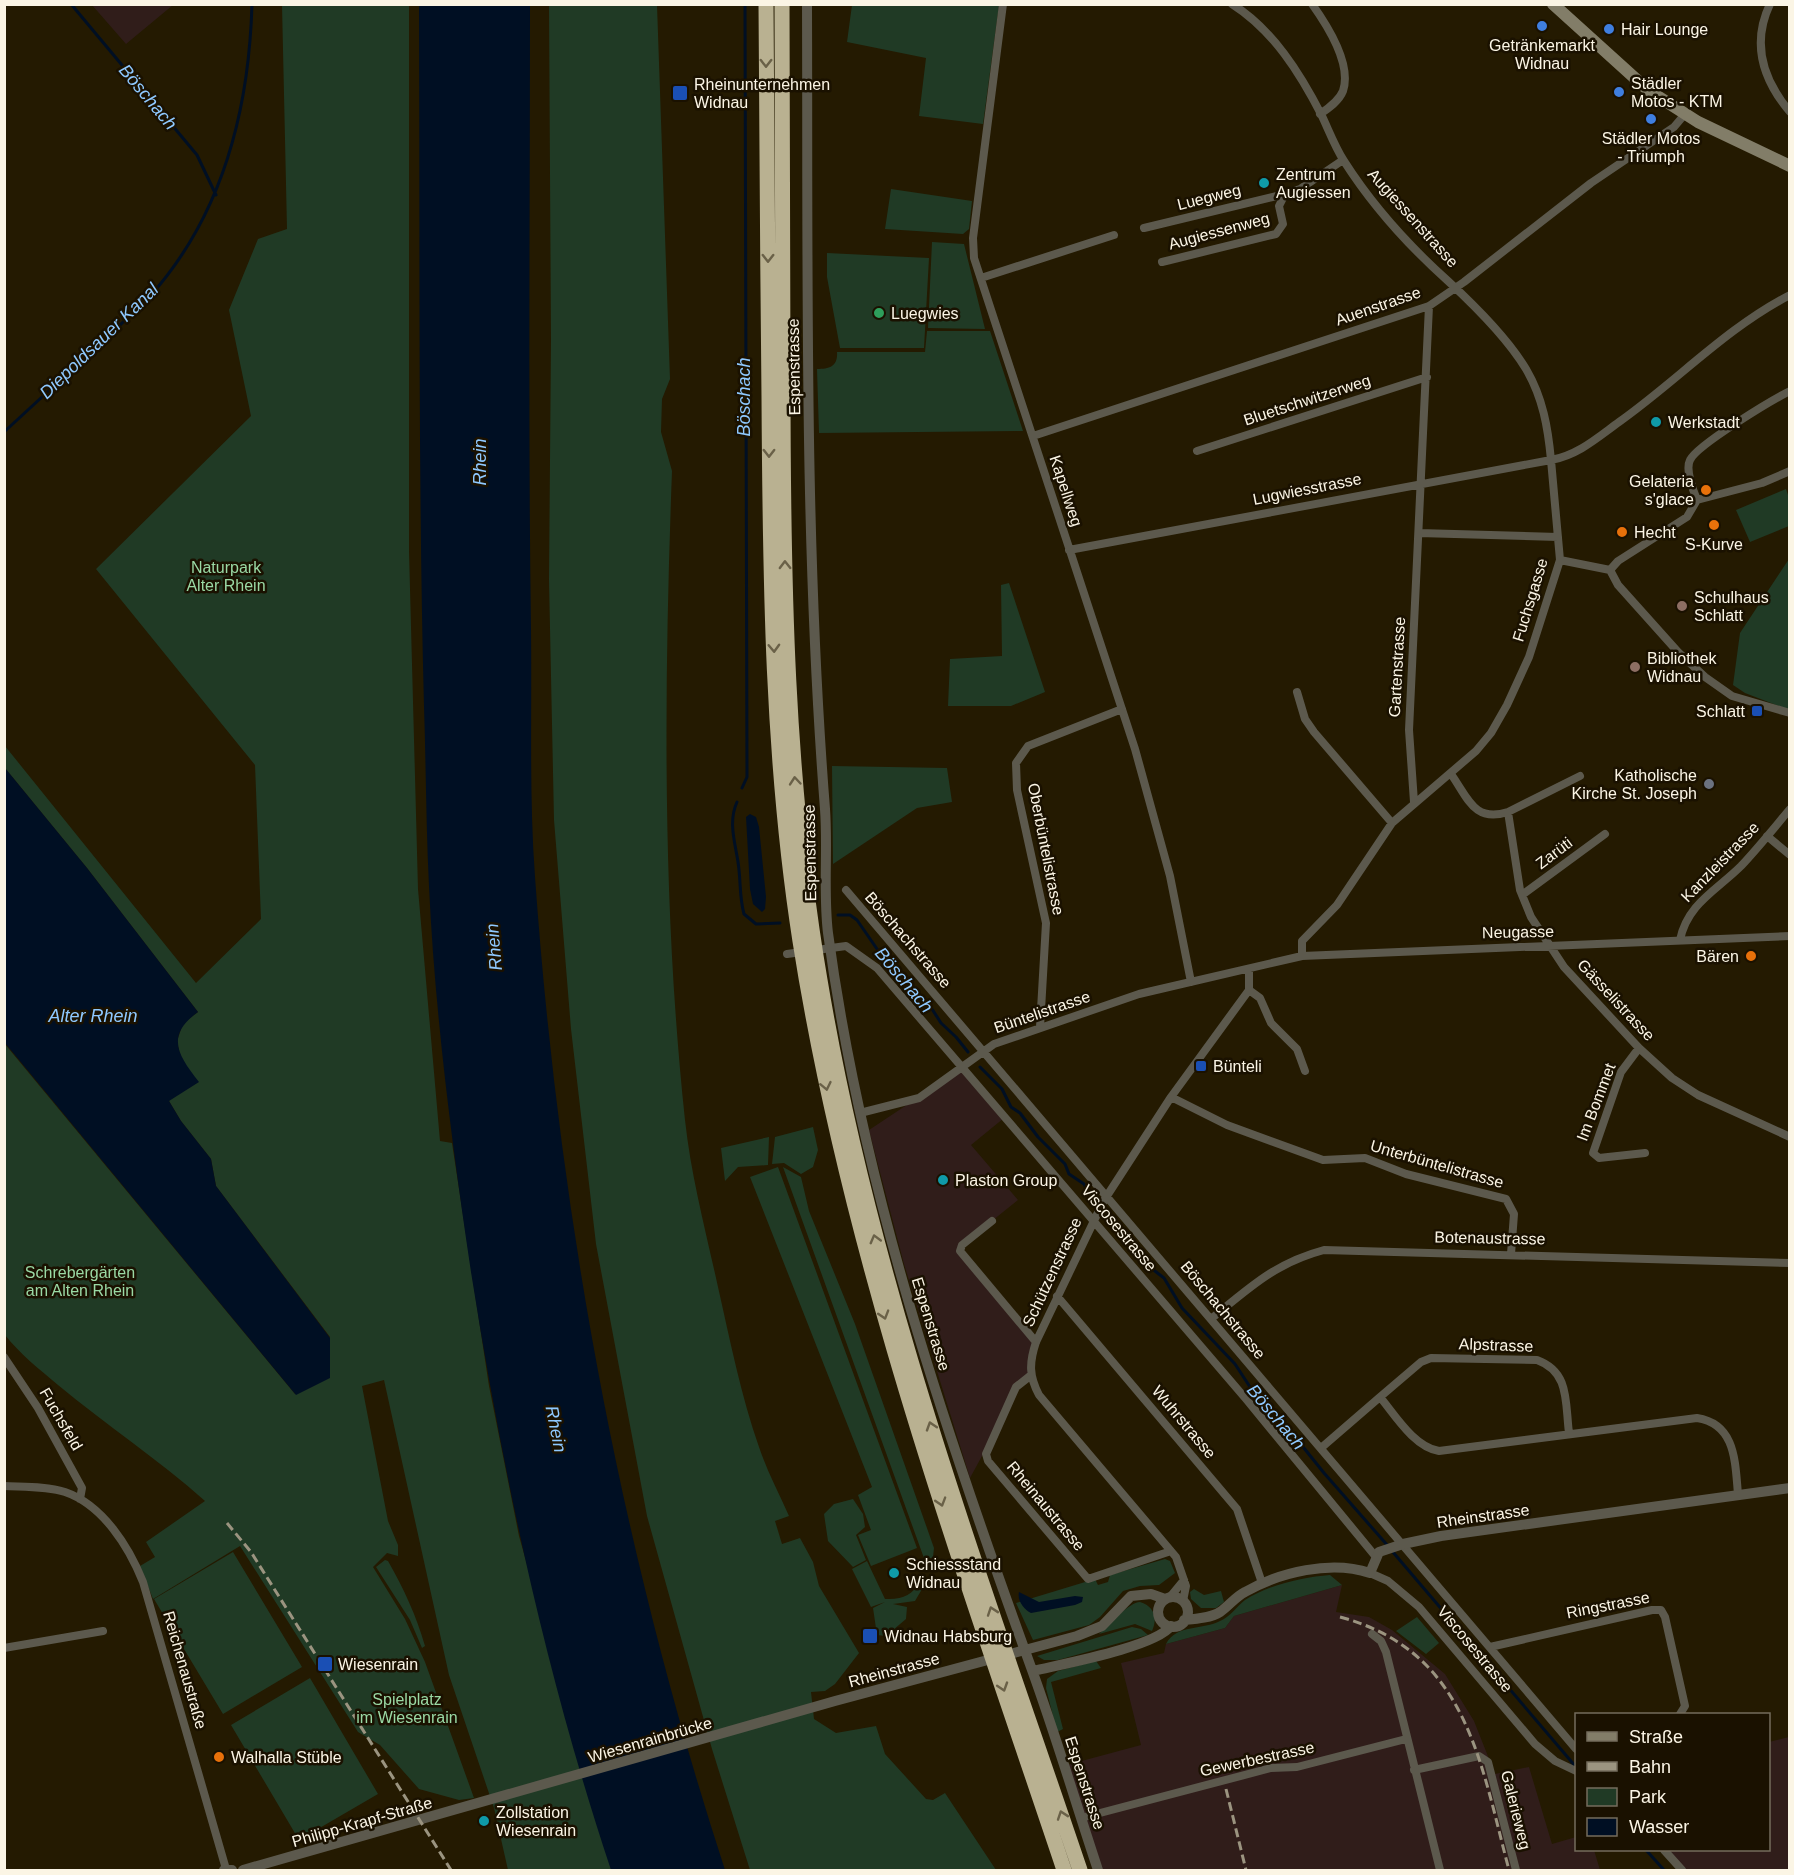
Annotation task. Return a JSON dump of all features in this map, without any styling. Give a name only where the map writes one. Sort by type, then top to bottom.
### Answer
[{"type":"highway","points":[[766,4],[770,489],[776,701],[788,844],[805,969],[829,1099],[872,1276],[948,1524],[1064,1870]]},
{"type":"highway","points":[[782,4],[783,497],[790,729],[808,901],[832,1048],[856,1165],[915,1376],[1080,1870]]},
{"type":"highway","points":[[783,329],[790,284],[789,4]]},
{"type":"main road","points":[[1553,4],[1631,77],[1685,114],[1790,166]]},
{"type":"street","name":"Espenstrasse","points":[[807,4],[807,236],[814,651],[827,828],[825,893],[828,933],[860,1113],[897,1264],[932,1380],[1005,1600],[1033,1671],[1098,1870]]},
{"type":"street","name":"Kapellweg","points":[[1003,4],[973,238],[974,258],[1122,709],[1159,831],[1191,982]]},
{"type":"street","name":"Augiessenstrasse","points":[[1232,4],[1269,33],[1320,114],[1343,160],[1374,203],[1518,356],[1533,381],[1545,415],[1551,460]]},
{"type":"street","points":[[1312,4],[1339,52],[1345,79],[1339,97],[1320,114]]},
{"type":"street","points":[[1770,4],[1763,21],[1760,54],[1767,78],[1790,112]]},
{"type":"street","name":"Auenstrasse","points":[[1033,436],[1429,306],[1456,288],[1591,183],[1674,127],[1685,114]]},
{"type":"street","name":"Luegweg","points":[[1144,228],[1300,189],[1343,160]]},
{"type":"street","name":"Augiessenweg","points":[[1162,262],[1276,234],[1283,224],[1279,206],[1285,194]]},
{"type":"street","points":[[981,278],[1114,235]]},
{"type":"street","points":[[1551,460],[1575,453],[1650,400],[1732,331],[1790,296]]},
{"type":"street","name":"Gartenstrasse","points":[[1414,802],[1409,730],[1429,306]]},
{"type":"street","name":"Bluetschwitzerweg","points":[[1197,452],[1427,377]]},
{"type":"street","points":[[1610,570],[1618,561],[1687,517],[1697,500],[1689,468],[1694,455],[1753,412],[1790,391]]},
{"type":"street","name":"Lugwiesstrasse","points":[[1070,550],[1551,460]]},
{"type":"street","name":"Fuchsgasse","points":[[1302,956],[1302,941],[1337,905],[1392,823],[1476,751],[1491,733],[1507,705],[1529,657],[1560,560],[1551,460]]},
{"type":"street","points":[[1697,500],[1762,483],[1790,471]]},
{"type":"street","points":[[1419,533],[1558,537]]},
{"type":"street","points":[[1560,560],[1610,570]]},
{"type":"street","points":[[1610,570],[1618,585],[1678,652],[1705,677],[1732,696],[1790,713]]},
{"type":"street","points":[[1297,692],[1305,719],[1314,732],[1392,823]]},
{"type":"street","name":"Oberbüntelistrasse","points":[[1040,1028],[1046,924],[1017,790],[1016,764],[1028,746],[1122,709]]},
{"type":"street","points":[[1451,774],[1476,811],[1485,816],[1494,817],[1580,776]]},
{"type":"street","name":"Kanzleistrasse","points":[[1680,940],[1686,922],[1696,906],[1712,889],[1738,868],[1790,809]]},
{"type":"street","name":"Gässelistrasse","points":[[1508,812],[1522,896],[1531,917],[1564,967],[1639,1048],[1672,1078],[1698,1095],[1790,1137]]},
{"type":"street","name":"Zarüti","points":[[1522,896],[1605,834]]},
{"type":"street","points":[[1767,836],[1790,855]]},
{"type":"street","name":"Böschachstrasse","points":[[846,890],[984,1051],[1105,1199],[1321,1448],[1400,1545],[1572,1738]]},
{"type":"street","name":"Neugasse","points":[[1249,970],[1302,956],[1790,936]]},
{"type":"street","name":"Viscosestrasse","points":[[787,954],[840,945],[854,949],[877,968],[964,1067],[1378,1555]]},
{"type":"street","name":"Büntelistrasse","points":[[860,1113],[920,1098],[994,1044],[1139,994],[1249,970]]},
{"type":"street","points":[[1249,970],[1249,990],[1260,998],[1271,1023],[1297,1049],[1305,1071]]},
{"type":"street","name":"Schützenstrasse","points":[[1030,1376],[1030,1358],[1036,1342],[1105,1199],[1171,1097],[1249,990]]},
{"type":"street","name":"Im Bommet","points":[[1639,1048],[1621,1072],[1593,1153],[1599,1158],[1645,1153]]},
{"type":"street","name":"Unterbüntelistrasse","points":[[1171,1097],[1227,1125],[1323,1160],[1365,1158],[1406,1174],[1506,1199],[1514,1214],[1511,1254]]},
{"type":"street","points":[[992,1221],[962,1245],[960,1251],[1036,1342]]},
{"type":"street","name":"Botenaustrasse","points":[[1211,1319],[1273,1269],[1297,1257],[1324,1250],[1790,1263]]},
{"type":"street","name":"Wuhrstrasse","points":[[1057,1296],[1237,1509],[1262,1583]]},
{"type":"street","name":"Fuchsfeld","points":[[4,1357],[38,1408],[82,1488],[80,1498]]},
{"type":"street","name":"Alpstrasse","points":[[1321,1448],[1421,1362],[1431,1358],[1537,1360],[1550,1365],[1559,1373],[1563,1386],[1569,1433]]},
{"type":"street","points":[[1030,1376],[1039,1395],[1172,1551],[1184,1580],[1184,1620]]},
{"type":"street","name":"Rheinaustrasse","points":[[1030,1376],[1016,1387],[986,1454],[988,1461],[1088,1579],[1172,1551]]},
{"type":"street","points":[[1380,1397],[1410,1432],[1432,1450],[1459,1450],[1569,1433],[1697,1418],[1710,1420],[1728,1436],[1733,1449],[1738,1494]]},
{"type":"street","points":[[4,1486],[47,1489],[80,1498]]},
{"type":"street","name":"Rheinstrasse","points":[[1378,1555],[1400,1545],[1464,1533],[1790,1488]]},
{"type":"street","name":"Reichenaustraße","points":[[80,1498],[100,1514],[125,1546],[143,1582],[227,1870]]},
{"type":"street","points":[[1033,1671],[1156,1638],[1171,1626],[1184,1620],[1206,1617],[1220,1612],[1243,1593],[1262,1583],[1326,1567],[1370,1573],[1378,1555]]},
{"type":"street","name":"Viscosestrasse","points":[[1370,1573],[1388,1581],[1419,1607],[1548,1756],[1575,1771]]},
{"type":"street","points":[[1156,1638],[1159,1615],[1168,1598],[1184,1580]]},
{"type":"street","points":[[1137,1595],[1151,1594],[1168,1598],[1185,1604],[1206,1617]]},
{"type":"street","points":[[1137,1595],[1171,1626]]},
{"type":"street","name":"Rheinstrasse","points":[[819,1707],[1042,1646],[1102,1626],[1124,1600],[1137,1595]]},
{"type":"street","name":"Ringstrasse","points":[[1490,1647],[1591,1622],[1661,1610],[1665,1617],[1685,1706],[1681,1713]]},
{"type":"street","points":[[4,1648],[103,1631]]},
{"type":"street","points":[[1372,1634],[1381,1641],[1386,1652],[1440,1870]]},
{"type":"street","name":"Wiesenrainbrücke","points":[[489,1801],[819,1707]]},
{"type":"street","name":"Gewerbestrasse","points":[[1081,1818],[1271,1768],[1296,1767],[1406,1739]]},
{"type":"street","name":"Galerieweg","points":[[1414,1770],[1479,1756],[1484,1757],[1488,1762],[1516,1870]]},
{"type":"street","name":"Philipp-Krapf-Straße","points":[[243,1870],[489,1801]]},
{"type":"street","points":[[1665,1851],[1682,1870]]},
{"type":"shaded area","points":[[92,5],[173,5],[126,44]]},
{"type":"shaded area","points":[[964,1067],[1004,1118],[971,1145],[1018,1200],[962,1245],[960,1251],[1036,1342],[1030,1376],[1024,1379],[970,1478],[904,1264],[869,1130]]},
{"type":"shaded area","points":[[1342,1585],[1336,1612],[1369,1617],[1392,1630],[1445,1674],[1474,1721],[1495,1774],[1529,1767],[1552,1844],[1575,1837],[1575,1851],[1594,1851],[1600,1870],[1098,1870],[1063,1766],[1141,1745],[1121,1663],[1164,1653],[1166,1644],[1225,1628],[1234,1616]]},
{"type":"shaded area","points":[[1789,1737],[1789,1870],[1682,1870],[1665,1851],[1770,1851],[1770,1742]]},
{"type":"green space","points":[[282,5],[409,5],[409,551],[418,889],[440,1141],[452,1143],[489,1386],[519,1536],[613,1870],[508,1870],[494,1808],[449,1675],[384,1380],[362,1386],[388,1521],[398,1545],[398,1556],[387,1553],[373,1567],[405,1619],[425,1662],[474,1798],[459,1800],[419,1789],[380,1745],[358,1732],[240,1546],[153,1599],[140,1566],[155,1557],[146,1542],[205,1501],[58,1385],[23,1355],[5,1335],[4,1043],[295,1394],[330,1337],[216,1186],[211,1159],[181,1121],[169,1101],[181,1059],[177,1041],[183,1023],[198,1012],[87,868],[5,768],[5,746],[196,983],[261,919],[255,765],[96,569],[251,416],[229,310],[258,239],[287,229]]},
{"type":"green space","points":[[549,5],[657,5],[670,379],[662,399],[661,432],[672,471],[667,633],[669,877],[672,958],[685,1120],[699,1204],[747,1408],[769,1473],[789,1516],[775,1521],[782,1544],[800,1538],[813,1562],[819,1586],[859,1653],[835,1684],[825,1691],[811,1692],[814,1719],[836,1733],[876,1726],[885,1754],[926,1799],[933,1800],[945,1793],[996,1870],[750,1870],[712,1749],[647,1516],[596,1244],[571,1029],[554,820],[549,580],[551,340]]},
{"type":"green space","points":[[852,5],[999,5],[983,124],[919,116],[926,58],[847,42]]},
{"type":"green space","points":[[891,189],[972,201],[969,229],[963,234],[885,229]]},
{"type":"green space","name":"Luegwies","points":[[932,242],[964,244],[985,329],[928,328]]},
{"type":"green space","name":"Luegwies","points":[[827,253],[929,258],[924,348],[840,348],[827,277]]},
{"type":"green space","points":[[927,331],[990,331],[1023,431],[819,433],[817,369],[835,364],[837,352],[925,352]]},
{"type":"green space","points":[[1786,489],[1789,498],[1789,526],[1750,542],[1736,510]]},
{"type":"green space","points":[[1789,559],[1789,710],[1745,693],[1733,685],[1740,633]]},
{"type":"green space","points":[[1009,583],[1045,692],[1011,706],[948,706],[950,659],[1002,656],[1001,585]]},
{"type":"green space","points":[[832,766],[947,768],[952,802],[917,808],[833,864]]},
{"type":"green space","points":[[813,1127],[818,1150],[813,1167],[801,1174],[784,1163],[772,1164],[775,1137]]},
{"type":"green space","points":[[769,1137],[768,1165],[738,1167],[725,1181],[721,1148]]},
{"type":"green space","points":[[778,1167],[917,1548],[871,1566],[858,1535],[871,1530],[858,1495],[872,1487],[750,1177]]},
{"type":"green space","points":[[783,1167],[801,1177],[809,1211],[855,1324],[934,1548],[933,1557],[925,1561]]},
{"type":"green space","points":[[853,1499],[863,1514],[865,1527],[856,1535],[866,1560],[853,1567],[828,1541],[824,1514],[834,1504]]},
{"type":"green space","points":[[233,1552],[302,1667],[223,1714],[154,1599]]},
{"type":"green space","points":[[1165,1559],[1170,1561],[1175,1573],[1159,1585],[1140,1586],[1123,1591],[1100,1617],[1089,1625],[1033,1640],[1016,1603],[1095,1579],[1098,1585],[1108,1582],[1110,1575]]},
{"type":"green space","points":[[385,1560],[394,1571],[414,1613],[425,1646],[422,1648],[410,1620],[376,1567]]},
{"type":"green space","points":[[867,1561],[885,1599],[897,1599],[910,1593],[922,1581],[925,1584],[915,1601],[893,1604],[907,1607],[906,1619],[886,1636],[877,1635],[873,1608],[885,1602],[871,1607],[852,1569]]},
{"type":"green space","points":[[1330,1575],[1342,1585],[1234,1616],[1225,1628],[1166,1644],[1176,1633],[1224,1619],[1245,1600],[1264,1590],[1297,1580]]},
{"type":"green space","points":[[1194,1589],[1204,1595],[1221,1591],[1224,1602],[1216,1608],[1201,1608],[1191,1599],[1190,1592]]},
{"type":"green space","points":[[1140,1602],[1149,1606],[1154,1613],[1155,1622],[1152,1631],[1135,1624],[1099,1634],[1125,1610]]},
{"type":"green space","points":[[1417,1617],[1439,1643],[1426,1654],[1396,1631]]},
{"type":"green space","points":[[1132,1627],[1141,1629],[1148,1635],[1058,1660],[1044,1660],[1037,1656]]},
{"type":"green space","points":[[1096,1661],[1101,1668],[1051,1682],[1063,1729],[1057,1732],[1046,1688],[1047,1679],[1058,1671]]},
{"type":"green space","points":[[310,1678],[378,1794],[299,1840],[231,1725]]},
{"type":"water","name":"Rhein","points":[[419,5],[530,5],[531,784],[535,877],[546,1004],[560,1129],[578,1255],[625,1503],[654,1627],[725,1870],[611,1870],[566,1723],[529,1574],[497,1424],[471,1272],[440,1031],[428,864],[421,531]]},
{"type":"water","name":"Alter Rhein","points":[[5,768],[87,868],[198,1012],[181,1029],[178,1046],[185,1063],[199,1082],[169,1101],[181,1121],[211,1159],[216,1186],[330,1338],[330,1378],[296,1395],[5,1043]]},
{"type":"water","points":[[750,814],[756,817],[759,827],[766,897],[765,909],[762,912],[753,904],[750,889],[746,817]]},
{"type":"water","points":[[1019,1592],[1039,1602],[1075,1596],[1083,1597],[1082,1602],[1075,1605],[1031,1613],[1019,1599]]},
{"type":"waterway","name":"Böschach","points":[[71,4],[197,155],[216,195]]},
{"type":"waterway","name":"Diepoldsauer Kanal","points":[[4,432],[146,301],[176,264],[197,230],[214,195],[238,121],[250,44],[252,4]]},
{"type":"waterway","name":"Böschach","points":[[742,788],[747,777],[745,4]]},
{"type":"waterway","name":"Böschach","points":[[737,802],[733,817],[733,832],[744,914],[756,924],[780,923]]},
{"type":"waterway","name":"Böschach","points":[[838,915],[850,915],[857,920],[886,962],[932,1009],[941,1023],[968,1052]]},
{"type":"waterway","name":"Böschach","points":[[980,1067],[1002,1089],[1011,1107],[1020,1113],[1038,1137],[1065,1164],[1069,1174],[1084,1184],[1089,1195],[1151,1268],[1164,1278],[1182,1308],[1235,1364],[1252,1390],[1271,1407],[1324,1473],[1388,1546]]},
{"type":"waterway","name":"Böschach","points":[[1392,1551],[1575,1766]]},
{"type":"waterway","name":"Böschach","points":[[1647,1851],[1664,1870]]},
{"type":"railway","points":[[227,1523],[251,1552],[451,1870]]},
{"type":"railway","points":[[1340,1617],[1383,1633],[1416,1656],[1442,1683],[1461,1715],[1476,1751],[1509,1870]]},
{"type":"railway","points":[[1226,1789],[1246,1870]]},
{"type":"place","name":"Getränkemarkt Widnau","points":[[1542,26]]},
{"type":"place","name":"Hair Lounge","points":[[1609,29]]},
{"type":"place","name":"Städler Motos - KTM","points":[[1619,92]]},
{"type":"place","name":"Rheinunternehmen Widnau","points":[[680,93]]},
{"type":"place","name":"Städler Motos - Triumph","points":[[1651,119]]},
{"type":"place","name":"Zentrum Augiessen","points":[[1264,183]]},
{"type":"place","name":"Luegwies","points":[[879,313]]},
{"type":"place","name":"Werkstadt","points":[[1656,422]]},
{"type":"place","name":"Gelateria s'glace","points":[[1706,490]]},
{"type":"place","name":"S-Kurve","points":[[1714,525]]},
{"type":"place","name":"Hecht","points":[[1622,532]]},
{"type":"place","name":"Schulhaus Schlatt","points":[[1682,606]]},
{"type":"place","name":"Bibliothek Widnau","points":[[1635,667]]},
{"type":"place","name":"Schlatt","points":[[1757,711]]},
{"type":"place","name":"Katholische Kirche St. Joseph","points":[[1709,784]]},
{"type":"place","name":"Bären","points":[[1751,956]]},
{"type":"place","name":"Bünteli","points":[[1201,1066]]},
{"type":"place","name":"Plaston Group","points":[[943,1180]]},
{"type":"place","name":"Schiessstand Widnau","points":[[894,1573]]},
{"type":"place","name":"Widnau Habsburg","points":[[870,1636]]},
{"type":"place","name":"Wiesenrain","points":[[325,1664]]},
{"type":"place","name":"Walhalla Stüble","points":[[219,1757]]},
{"type":"place","name":"Zollstation Wiesenrain","points":[[484,1821]]},
{"type":"park label","name":"Naturpark Alter Rhein","points":[[226,576]]},
{"type":"park label","name":"Schrebergärten am Alten Rhein","points":[[80,1281]]},
{"type":"park label","name":"Spielplatz im Wiesenrain","points":[[407,1708]]}]
